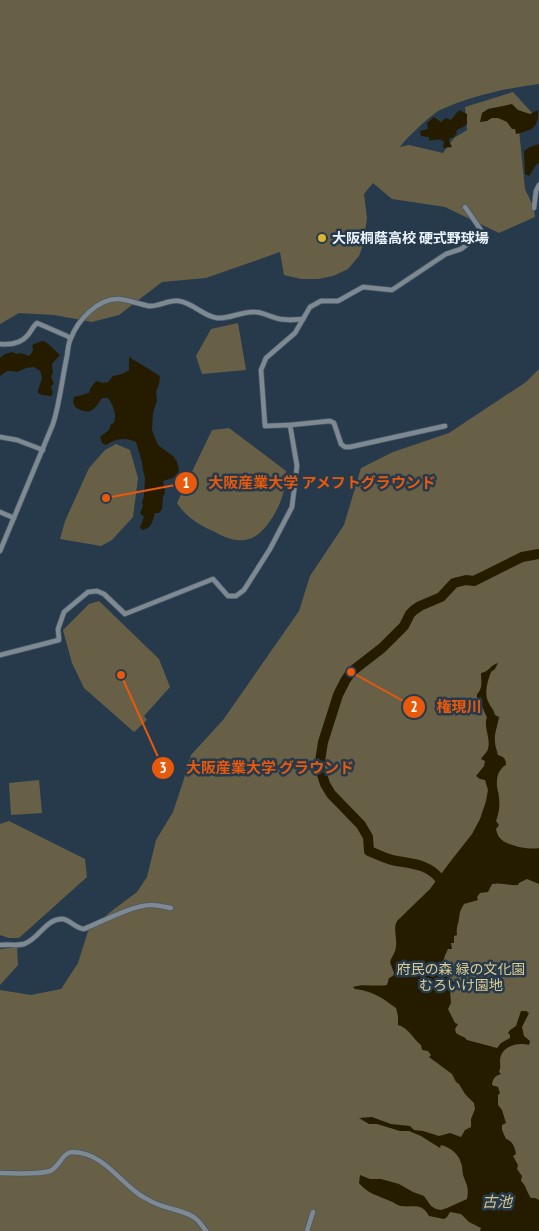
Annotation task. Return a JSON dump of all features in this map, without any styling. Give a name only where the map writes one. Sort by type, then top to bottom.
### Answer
[{"type":"street","points":[[534,208],[536,191],[539,185]]},
{"type":"street","points":[[445,426],[345,447],[341,444],[334,423],[330,421],[290,426],[265,426],[261,370],[266,358],[295,332],[310,308],[320,301],[338,301],[363,287],[392,290],[446,254],[461,249],[483,233],[465,207]]},
{"type":"street","points":[[0,551],[57,413],[62,375],[70,338],[80,322],[94,307],[109,300],[118,299],[151,306],[179,301],[205,314],[218,318],[246,312],[257,312],[274,318],[303,319]]},
{"type":"street","points":[[0,344],[17,343],[27,337],[37,323],[70,338]]},
{"type":"street","points":[[0,655],[59,640],[58,628],[64,612],[88,592],[97,591],[104,594],[125,614],[213,579],[228,596],[236,596],[244,590],[270,549],[292,507],[297,466],[290,426]]},
{"type":"street","points":[[0,437],[17,440],[43,450]]},
{"type":"street","points":[[0,512],[14,518]]},
{"type":"street","points":[[0,945],[24,944],[51,922],[62,919],[84,930],[129,910],[153,905],[171,908]]},
{"type":"street","points":[[0,1173],[49,1171],[56,1166],[65,1154],[70,1152],[84,1154],[106,1164],[142,1196],[156,1204],[196,1218],[206,1231]]},
{"type":"street","points":[[308,1231],[313,1212]]},
{"type":"green space","points":[[0,0],[539,0],[539,84],[489,93],[440,110],[419,127],[400,147],[409,145],[443,153],[454,138],[467,130],[465,107],[513,92],[534,115],[519,130],[525,189],[534,208],[535,217],[499,233],[445,207],[392,199],[373,183],[364,194],[367,218],[363,245],[359,256],[348,269],[333,276],[318,279],[301,279],[284,275],[280,252],[206,278],[162,282],[119,315],[92,322],[54,315],[19,313],[0,324]]},
{"type":"green space","points":[[238,323],[246,370],[202,374],[196,356],[211,329]]},
{"type":"green space","name":"府民の森 緑の文化園 むろいけ園地","points":[[539,369],[539,1231],[0,1231],[0,990],[31,995],[61,989],[78,963],[88,931],[137,892],[147,877],[156,840],[173,812],[191,755],[223,720],[299,611],[310,576],[344,525],[361,468],[393,452],[449,433],[526,382]]},
{"type":"green space","points":[[229,428],[286,471],[282,497],[276,511],[261,532],[244,540],[230,539],[203,526],[188,516],[177,503],[212,430]]},
{"type":"green space","points":[[116,444],[130,450],[138,478],[133,517],[112,540],[101,546],[60,539],[65,521],[89,468],[105,450]]},
{"type":"green space","points":[[99,601],[159,659],[170,687],[144,716],[147,720],[134,732],[84,688],[72,663],[63,630],[89,604]]},
{"type":"green space","points":[[39,780],[42,813],[11,815],[9,783]]},
{"type":"green space","points":[[9,821],[85,859],[87,877],[19,938],[9,938],[0,935],[0,824]]},
{"type":"green space","points":[[17,947],[18,965],[0,985],[0,949]]},
{"type":"water","points":[[512,104],[518,110],[530,114],[538,110],[536,124],[526,131],[516,134],[515,129],[512,129],[507,122],[498,118],[480,122],[482,113],[488,109]]},
{"type":"water","points":[[459,110],[467,114],[467,124],[456,131],[457,133],[453,138],[450,138],[449,141],[452,147],[443,148],[444,142],[439,139],[429,140],[429,137],[421,136],[420,131],[428,129],[427,123],[434,117],[441,122],[446,118],[451,120]]},
{"type":"water","points":[[539,144],[539,163],[529,176],[525,174],[524,151]]},
{"type":"water","points":[[42,341],[46,342],[60,355],[52,364],[53,373],[51,376],[54,384],[51,386],[53,393],[51,396],[38,393],[42,378],[40,371],[34,367],[17,372],[7,371],[0,376],[0,358],[12,352],[29,356],[33,351],[32,345]]},
{"type":"water","points":[[129,357],[160,376],[156,392],[157,400],[153,413],[152,430],[158,445],[173,456],[179,470],[176,477],[163,481],[165,492],[162,509],[159,513],[155,513],[150,526],[142,530],[140,527],[144,517],[140,513],[143,506],[145,478],[136,442],[121,439],[106,445],[102,443],[100,437],[109,430],[115,420],[114,410],[108,398],[102,398],[88,412],[75,407],[73,402],[74,397],[89,393],[96,381],[108,382],[113,376],[129,370]]},
{"type":"water","name":"古池","points":[[498,663],[491,672],[486,690],[489,703],[495,715],[499,717],[495,735],[496,748],[498,755],[506,763],[498,774],[497,780],[499,812],[496,821],[499,825],[496,829],[501,839],[509,844],[525,848],[539,848],[539,884],[527,879],[518,885],[492,884],[488,892],[480,893],[477,897],[478,900],[464,904],[460,913],[457,935],[454,936],[454,943],[451,943],[452,949],[448,949],[446,953],[443,966],[445,973],[457,984],[456,988],[453,987],[450,990],[451,1003],[448,1009],[455,1023],[458,1024],[455,1029],[456,1033],[467,1040],[497,1048],[501,1043],[510,1038],[508,1033],[516,1026],[521,1011],[529,1013],[522,1027],[524,1036],[530,1041],[529,1045],[515,1045],[503,1051],[500,1060],[499,1072],[501,1074],[495,1078],[492,1085],[498,1087],[500,1093],[498,1095],[498,1105],[502,1110],[506,1123],[502,1125],[502,1130],[506,1139],[514,1147],[516,1154],[513,1156],[518,1165],[517,1169],[522,1176],[521,1181],[531,1198],[539,1200],[539,1231],[480,1231],[481,1228],[469,1222],[461,1214],[450,1212],[444,1219],[429,1216],[420,1207],[398,1205],[369,1192],[359,1183],[360,1175],[370,1179],[381,1179],[399,1184],[424,1196],[431,1206],[441,1210],[467,1199],[468,1189],[463,1175],[462,1164],[451,1149],[441,1145],[440,1148],[409,1131],[400,1131],[377,1124],[369,1124],[359,1118],[372,1117],[391,1124],[410,1126],[414,1130],[439,1136],[450,1133],[461,1137],[465,1130],[471,1127],[471,1119],[475,1109],[474,1103],[465,1094],[452,1074],[429,1057],[431,1055],[428,1051],[422,1050],[421,1045],[408,1031],[398,1025],[396,1008],[367,991],[353,987],[361,985],[387,985],[389,978],[394,973],[390,962],[396,948],[395,927],[397,921],[430,889],[472,834],[480,819],[488,790],[485,780],[476,776],[484,766],[485,761],[481,759],[487,750],[489,741],[486,725],[487,717],[481,703],[477,699],[477,694],[481,687],[481,673]]},
{"type":"waterway","points":[[440,879],[424,867],[389,859],[369,851],[368,837],[361,825],[331,794],[325,784],[320,768],[323,742],[338,695],[351,672],[382,648],[404,626],[414,610],[441,597],[454,583],[466,580],[474,581],[522,557],[539,554]]},
{"type":"place","name":"大阪桐蔭高校 硬式野球場","points":[[322,238]]},
{"type":"place","name":"大阪産業大学 アメフトグラウンド","points":[[106,498]]},
{"type":"place","name":"権現川","points":[[351,672]]},
{"type":"place","name":"大阪産業大学 グラウンド","points":[[121,675]]}]
